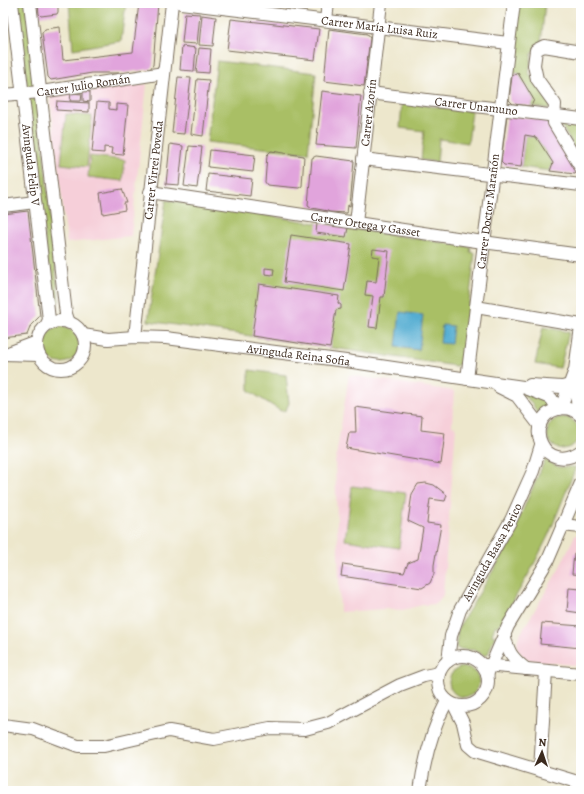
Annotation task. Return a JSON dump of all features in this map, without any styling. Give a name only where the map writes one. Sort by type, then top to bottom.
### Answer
[{"type":"street","name":"Avinguda Felip V","points":[[12,3],[49,320],[46,326]]},
{"type":"street","name":"Avinguda Felip V","points":[[30,3],[66,300],[66,314],[69,323]]},
{"type":"street","name":"Carrer Virrei Poveda","points":[[136,336],[139,293],[172,3]]},
{"type":"street","name":"Carrer María Luisa Ruiz","points":[[181,3],[278,8],[326,20],[508,42]]},
{"type":"street","points":[[326,20],[328,3]]},
{"type":"street","name":"Carrer Azorín","points":[[356,223],[380,3]]},
{"type":"street","name":"Carrer Doctor Marañón","points":[[467,379],[514,3]]},
{"type":"street","points":[[581,52],[544,46],[536,50],[534,65],[538,79],[555,104],[554,123],[581,168]]},
{"type":"street","name":"Carrer Julio Román","points":[[3,95],[41,92],[164,73]]},
{"type":"street","name":"Carrer Unamuno","points":[[370,93],[581,119]]},
{"type":"street","points":[[363,160],[580,183]]},
{"type":"street","name":"Carrer Ortega y Gasset","points":[[150,192],[483,242],[581,254]]},
{"type":"street","points":[[3,206],[36,202]]},
{"type":"street","points":[[47,302],[53,305],[60,304],[66,300]]},
{"type":"street","points":[[476,307],[581,325],[575,370],[559,409]]},
{"type":"street","points":[[61,321],[69,323],[77,328],[83,335],[85,341],[84,353],[79,362],[71,367],[62,370],[52,368],[44,363],[39,355],[37,342],[40,333],[46,326],[61,321]]},
{"type":"street","name":"Avinguda Reina Sofia","points":[[83,335],[108,339],[136,336],[166,338],[340,360],[523,387],[551,398],[559,409]]},
{"type":"street","name":"Avinguda Reina Sofia","points":[[84,353],[108,339]]},
{"type":"street","points":[[5,354],[37,342]]},
{"type":"street","points":[[5,354],[39,355]]},
{"type":"street","points":[[575,370],[580,414]]},
{"type":"street","name":"Avinguda Reina Sofia","points":[[488,383],[517,396],[540,426]]},
{"type":"street","name":"Avinguda Reina Sofia","points":[[523,387],[530,385],[562,388],[570,385]]},
{"type":"street","points":[[580,414],[570,409],[559,409],[547,415],[540,426],[539,436],[542,445],[552,456],[567,458],[581,451]]},
{"type":"street","name":"Avinguda Bassa Perico","points":[[448,661],[451,636],[460,610],[511,520],[533,471],[542,445]]},
{"type":"street","points":[[451,703],[463,706],[472,704],[480,700],[486,692],[488,684],[487,668],[504,633],[548,560],[581,483]]},
{"type":"street","points":[[562,525],[581,527]]},
{"type":"street","points":[[504,633],[507,648],[512,657],[526,669]]},
{"type":"street","points":[[581,674],[526,669],[487,668],[475,659],[466,656],[456,656],[448,661],[439,673],[438,683],[441,693],[451,703],[464,723],[468,745],[475,751],[581,783]]},
{"type":"street","points":[[540,770],[546,671]]},
{"type":"street","points":[[3,725],[33,729],[78,746],[104,746],[168,731],[214,739],[270,728],[305,729],[328,723],[400,685],[424,676],[439,673]]},
{"type":"street","points":[[420,791],[430,746],[442,711],[451,703]]},
{"type":"shaded area","points":[[147,84],[131,236],[67,243],[50,96]]},
{"type":"shaded area","points":[[349,375],[454,391],[452,426],[456,427],[443,595],[436,604],[422,605],[403,610],[385,609],[340,612],[335,463]]},
{"type":"shaded area","points":[[575,535],[581,535],[581,666],[530,660],[523,656],[517,648],[518,638],[558,571]]},
{"type":"green space","points":[[16,3],[26,3],[37,85],[27,87]]},
{"type":"green space","points":[[69,3],[126,3],[121,41],[73,49]]},
{"type":"green space","points":[[519,3],[545,3],[541,44],[532,53],[529,73],[550,103],[550,109],[531,106],[534,100],[518,73],[512,76]]},
{"type":"green space","points":[[217,61],[316,73],[308,153],[207,142]]},
{"type":"green space","points":[[38,98],[59,301],[52,301],[28,99]]},
{"type":"green space","points":[[402,103],[472,111],[468,143],[439,139],[437,162],[421,160],[424,131],[400,128]]},
{"type":"green space","points":[[66,114],[92,116],[87,167],[61,164]]},
{"type":"green space","points":[[562,122],[581,124],[577,128],[581,134],[581,159],[561,125]]},
{"type":"green space","points":[[525,135],[536,137],[553,163],[550,171],[521,167]]},
{"type":"green space","points":[[90,156],[125,160],[123,181],[88,177]]},
{"type":"green space","points":[[166,200],[471,247],[470,252],[475,253],[462,362],[456,366],[148,321]]},
{"type":"green space","points":[[65,327],[74,332],[78,338],[78,352],[74,358],[65,363],[57,363],[48,358],[44,352],[43,341],[48,332],[54,328]]},
{"type":"green space","points":[[543,327],[569,332],[560,368],[535,364]]},
{"type":"green space","points":[[249,370],[286,375],[289,403],[286,410],[281,411],[249,391]]},
{"type":"green space","points":[[519,391],[549,401],[549,404],[537,413],[532,403]]},
{"type":"green space","points":[[560,417],[566,417],[575,421],[579,433],[575,445],[566,449],[560,449],[551,445],[547,436],[547,430],[551,421]]},
{"type":"green space","points":[[545,460],[559,467],[576,467],[549,534],[532,568],[499,626],[495,626],[492,635],[495,636],[488,654],[486,656],[474,650],[458,649],[456,647],[458,628],[504,553]]},
{"type":"green space","points":[[352,486],[406,493],[399,548],[345,540]]},
{"type":"green space","points":[[464,667],[475,671],[479,682],[475,693],[464,697],[453,693],[449,682],[453,671]]},
{"type":"water","points":[[400,312],[423,315],[419,350],[396,347]]},
{"type":"water","points":[[442,325],[453,326],[451,344],[440,343]]},
{"type":"building","points":[[38,3],[58,3],[57,14],[41,16],[39,14]]},
{"type":"building","points":[[139,3],[158,3],[153,65],[150,69],[123,73],[92,73],[51,80],[48,77],[42,33],[45,29],[60,27],[63,60],[133,52]]},
{"type":"building","points":[[185,13],[200,14],[197,44],[182,43]]},
{"type":"building","points":[[202,15],[216,17],[213,46],[199,45]]},
{"type":"building","points":[[231,19],[319,29],[315,60],[227,50]]},
{"type":"building","points":[[329,29],[367,34],[370,38],[364,86],[324,81]]},
{"type":"building","points":[[182,46],[196,48],[194,71],[180,70]]},
{"type":"building","points":[[199,48],[211,49],[209,73],[196,72]]},
{"type":"building","points":[[518,73],[534,100],[531,106],[513,104],[509,100],[512,76]]},
{"type":"building","points":[[178,77],[191,78],[184,134],[172,133]]},
{"type":"building","points":[[197,79],[209,80],[203,136],[191,134]]},
{"type":"building","points":[[83,91],[90,92],[90,102],[83,101]]},
{"type":"building","points":[[322,91],[361,96],[356,148],[316,145]]},
{"type":"building","points":[[71,93],[82,94],[81,101],[70,101]]},
{"type":"building","points":[[57,101],[89,103],[89,112],[56,110]]},
{"type":"building","points":[[97,102],[109,103],[109,109],[116,110],[116,104],[128,105],[123,155],[111,154],[112,148],[104,147],[104,153],[92,152]]},
{"type":"building","points":[[507,115],[546,120],[578,170],[575,174],[550,171],[553,163],[536,137],[525,135],[521,167],[504,165],[501,162]]},
{"type":"building","points":[[170,144],[183,146],[179,185],[166,184]]},
{"type":"building","points":[[189,146],[202,147],[197,188],[184,186]]},
{"type":"building","points":[[210,150],[255,155],[253,172],[208,167]]},
{"type":"building","points":[[271,151],[304,156],[302,186],[299,188],[267,185],[265,182],[267,155]]},
{"type":"building","points":[[316,156],[354,161],[350,206],[348,205],[347,213],[329,212],[312,208],[308,205],[312,158]]},
{"type":"building","points":[[208,174],[252,179],[250,196],[206,191]]},
{"type":"building","points":[[122,189],[127,203],[124,203],[125,210],[103,214],[100,193]]},
{"type":"building","points":[[28,211],[40,316],[31,325],[27,335],[3,338],[3,214]]},
{"type":"building","points":[[317,223],[348,228],[346,237],[316,233]]},
{"type":"building","points":[[291,235],[351,244],[344,291],[284,282]]},
{"type":"building","points":[[373,249],[389,251],[384,297],[381,297],[377,328],[369,327],[373,296],[365,295],[367,281],[376,282],[379,257],[372,256]]},
{"type":"building","points":[[265,268],[274,269],[273,275],[265,274]]},
{"type":"building","points":[[259,284],[339,296],[338,303],[341,305],[341,309],[336,310],[330,348],[252,336]]},
{"type":"building","points":[[355,407],[422,416],[421,430],[445,433],[441,464],[346,448],[349,433],[356,433]]},
{"type":"building","points":[[426,483],[434,485],[447,495],[445,501],[430,499],[427,523],[441,525],[434,565],[434,574],[430,583],[422,588],[341,576],[343,564],[404,573],[408,563],[418,559],[423,528],[408,521],[412,494],[418,484]]},
{"type":"building","points":[[574,553],[581,553],[581,575],[572,574]]},
{"type":"building","points":[[569,588],[581,589],[581,613],[567,611]]},
{"type":"building","points":[[542,623],[581,626],[581,648],[540,644]]}]
